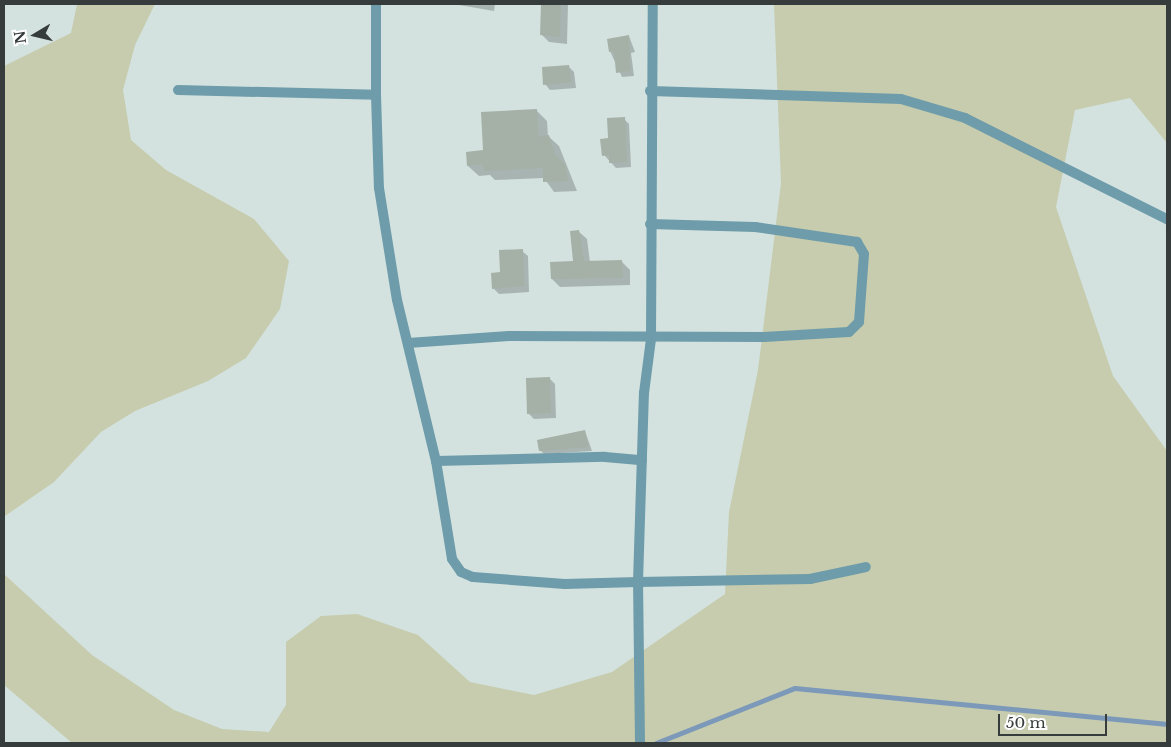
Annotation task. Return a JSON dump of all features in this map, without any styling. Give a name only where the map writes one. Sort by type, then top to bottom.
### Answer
[{"type":"street","points":[[376,4],[379,188],[408,343],[436,461],[452,559],[461,572],[566,584],[810,579],[866,567]]},
{"type":"street","points":[[640,743],[638,582],[642,460],[652,339],[650,91],[653,4]]},
{"type":"street","points":[[178,90],[376,95]]},
{"type":"street","points":[[650,91],[901,100],[965,118],[1167,219]]},
{"type":"street","points":[[408,343],[509,336],[652,339],[849,332],[859,322],[864,254],[857,242],[755,227],[650,224]]},
{"type":"street","points":[[436,461],[605,456],[642,460]]},
{"type":"green space","points":[[77,4],[155,4],[135,45],[123,90],[131,140],[166,170],[254,219],[289,261],[280,309],[246,358],[208,381],[135,411],[101,432],[54,482],[5,516],[4,566],[4,66],[71,33]]},
{"type":"green space","points":[[774,4],[1167,4],[1167,143],[1130,98],[1075,110],[1056,207],[1113,376],[1167,451],[1167,743],[72,743],[4,685],[4,574],[92,655],[174,710],[222,729],[269,732],[286,705],[286,642],[321,616],[357,614],[418,635],[470,682],[534,695],[612,672],[725,594],[729,512],[758,370],[781,183]]},
{"type":"building","points":[[541,4],[561,4],[560,37],[540,35]]},
{"type":"building","points":[[629,35],[630,71],[616,73],[614,51],[609,52],[607,39]]},
{"type":"building","points":[[569,65],[571,82],[543,85],[542,67]]},
{"type":"building","points":[[537,109],[538,137],[549,135],[555,155],[565,164],[568,181],[543,182],[543,168],[484,171],[483,164],[467,166],[466,152],[483,150],[481,112]]},
{"type":"building","points":[[625,117],[627,162],[609,163],[609,155],[602,156],[600,139],[608,138],[607,118]]},
{"type":"building","points":[[579,230],[584,261],[622,260],[623,278],[551,279],[550,262],[573,261],[570,231]]},
{"type":"building","points":[[523,249],[524,286],[492,289],[491,273],[500,272],[499,250]]},
{"type":"building","points":[[550,377],[551,413],[527,414],[526,378]]},
{"type":"building","points":[[585,430],[588,447],[539,451],[537,440]]},
{"type":"waterway","points":[[656,743],[795,688],[1167,724]]}]
